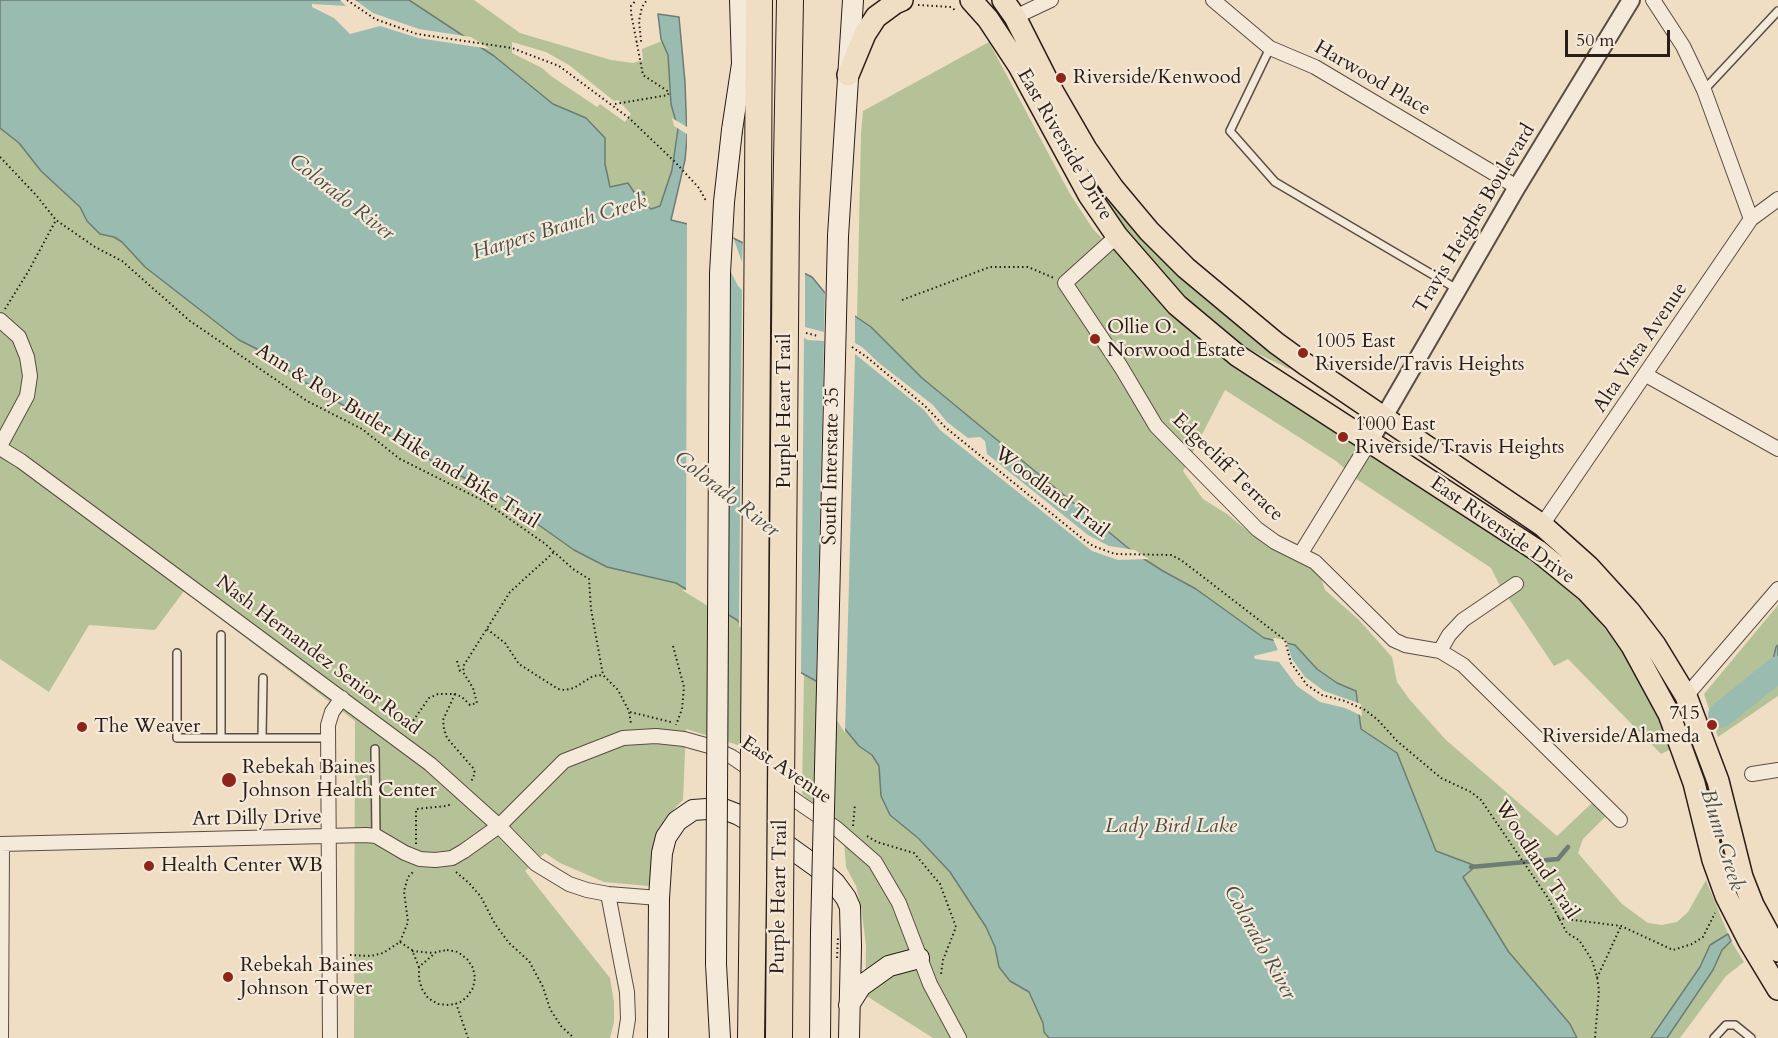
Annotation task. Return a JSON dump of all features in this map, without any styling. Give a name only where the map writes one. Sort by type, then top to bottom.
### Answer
[{"type":"highway","name":"Purple Heart Trail","points":[[751,1038],[759,0]]},
{"type":"highway","name":"Purple Heart Trail","points":[[779,1038],[790,0]]},
{"type":"main road","points":[[720,1038],[716,964],[720,273],[724,202],[742,64],[740,0]]},
{"type":"main road","name":"South Interstate 35","points":[[820,1038],[820,932],[838,236],[853,0]]},
{"type":"main road","points":[[848,75],[865,34],[876,17],[895,3],[906,4]]},
{"type":"main road","name":"East Riverside Drive","points":[[961,4],[988,19],[1019,66],[1089,195],[1117,236],[1177,305],[1238,356],[1538,551],[1587,591],[1614,620],[1632,646],[1669,714],[1694,783],[1713,860],[1726,896],[1778,989]]},
{"type":"main road","name":"East Riverside Drive","points":[[1009,9],[1086,150],[1113,188],[1149,231],[1186,268],[1276,343],[1542,525],[1589,567],[1629,610],[1655,645],[1686,696],[1718,781],[1742,877],[1753,905],[1778,951]]},
{"type":"main road","points":[[658,1038],[659,898],[662,853],[666,837],[676,821],[693,810],[721,808],[740,815],[765,830],[817,867],[835,883],[846,898],[850,906],[851,946],[849,1038]]},
{"type":"main road","points":[[851,946],[857,953],[874,964],[890,966]]},
{"type":"main road","points":[[849,1005],[861,986],[890,966],[919,958]]},
{"type":"street","points":[[1009,9],[1051,0]]},
{"type":"street","name":"Harwood Place","points":[[1213,0],[1270,48],[1315,67],[1517,187]]},
{"type":"street","name":"Travis Heights Boulevard","points":[[1301,553],[1370,441],[1517,187],[1631,0]]},
{"type":"street","points":[[1653,0],[1683,46],[1704,90],[1751,219]]},
{"type":"street","name":"Alta Vista Avenue","points":[[1542,525],[1751,219],[1778,199]]},
{"type":"street","points":[[1065,283],[1117,236]]},
{"type":"street","name":"Edgecliff Terrace","points":[[1065,283],[1121,367],[1156,426],[1257,529],[1275,542],[1301,553],[1322,567],[1394,640],[1406,645],[1440,651],[1463,665],[1620,820]]},
{"type":"street","points":[[0,318],[19,336],[27,357],[30,376],[27,396],[0,447]]},
{"type":"street","points":[[1646,375],[1778,449]]},
{"type":"street","name":"Nash Hernandez Senior Road","points":[[0,447],[430,765],[499,826],[536,864],[569,884],[608,894],[659,898]]},
{"type":"street","points":[[1440,651],[1449,634],[1463,620],[1516,584]]},
{"type":"street","points":[[1686,696],[1778,589]]},
{"type":"street","points":[[330,1038],[328,725],[332,712],[342,698]]},
{"type":"street","name":"East Avenue","points":[[499,826],[564,761],[623,738],[656,736],[709,746],[732,757],[856,832],[890,884],[909,925],[919,958],[959,1038]]},
{"type":"street","points":[[1752,774],[1778,770]]},
{"type":"street","points":[[376,836],[405,853],[420,859],[435,861],[452,858],[499,826]]},
{"type":"street","name":"Art Dilly Drive","points":[[1,844],[376,836]]},
{"type":"street","points":[[1,844],[1,1038]]},
{"type":"street","points":[[608,894],[627,992],[628,1019],[625,1038]]},
{"type":"lane","points":[[1704,90],[1778,11]]},
{"type":"lane","points":[[1270,48],[1230,131],[1275,182],[1457,289]]},
{"type":"lane","points":[[220,738],[221,635]]},
{"type":"lane","points":[[177,653],[177,738],[328,738]]},
{"type":"lane","points":[[262,738],[263,678]]},
{"type":"lane","points":[[375,749],[376,836]]},
{"type":"lane","points":[[1714,1038],[1726,1025],[1735,1025],[1751,1038]]},
{"type":"path","points":[[347,0],[375,19],[417,34],[512,48],[559,66],[614,105],[687,175]]},
{"type":"path","points":[[614,105],[668,95],[669,92],[643,75],[631,13],[631,6],[636,0]]},
{"type":"path","points":[[636,42],[641,41],[639,21],[642,7],[647,0]]},
{"type":"path","points":[[906,4],[951,7],[961,4]]},
{"type":"path","name":"Ann & Roy Butler Hike and Bike Trail","points":[[0,157],[56,220],[95,247],[122,261],[190,321],[308,401],[362,429],[400,459],[484,501],[589,579],[591,609],[603,675]]},
{"type":"path","points":[[0,318],[56,220]]},
{"type":"path","points":[[902,300],[990,267],[1028,267],[1065,283]]},
{"type":"path","points":[[805,333],[823,337]]},
{"type":"path","name":"Woodland Trail","points":[[845,345],[856,349],[868,358],[932,412],[945,427],[1088,542],[1115,554],[1171,555],[1181,560],[1285,640],[1291,663],[1307,685],[1322,695],[1345,701],[1365,710],[1441,778],[1471,792],[1481,800],[1548,898],[1567,933],[1579,940],[1592,960],[1597,978],[1599,1002],[1595,1038]]},
{"type":"path","points":[[463,670],[510,592],[554,552]]},
{"type":"path","points":[[487,629],[505,643],[519,664],[558,689],[574,688],[592,676],[603,675],[618,690],[629,711]]},
{"type":"path","points":[[672,738],[682,709],[684,687],[673,646]]},
{"type":"path","points":[[408,728],[429,698],[438,694],[455,694],[470,705],[477,703],[472,688],[463,670],[460,671],[457,661]]},
{"type":"path","points":[[455,694],[443,720],[444,729],[447,738],[473,768],[475,773],[470,782]]},
{"type":"path","points":[[416,844],[416,809],[446,806],[454,801]]},
{"type":"path","points":[[855,804],[856,832],[877,842],[914,853],[940,884],[956,927],[943,960],[940,983]]},
{"type":"path","points":[[453,870],[470,883],[481,897],[508,943],[528,961],[543,987],[550,1009],[561,1026],[574,1038]]},
{"type":"path","points":[[350,955],[383,953],[400,942],[408,922],[404,891],[408,877],[413,872]]},
{"type":"path","points":[[1558,918],[1621,926],[1673,950],[1692,944],[1703,937],[1719,905]]},
{"type":"path","points":[[1597,978],[1621,926]]},
{"type":"path","points":[[400,942],[412,950],[427,953],[447,950],[458,952],[467,958],[473,968],[475,978],[473,988],[467,997],[456,1004],[449,1005],[438,1004],[429,998],[422,989],[419,967],[412,950]]},
{"type":"path","points":[[419,967],[436,952]]},
{"type":"path","points":[[456,1004],[468,1038]]},
{"type":"green space","points":[[409,0],[474,0],[520,33],[611,60],[633,63],[643,60],[642,49],[662,41],[668,55],[671,104],[678,129],[672,170],[660,207],[650,209],[634,192],[619,186],[610,187],[605,164],[605,138],[586,118],[553,104],[494,56]],"holes":[[[512,42],[546,52],[569,65],[614,101],[618,100],[631,114],[625,122],[600,104],[597,107],[542,68],[512,53]]]},
{"type":"green space","points":[[989,42],[1070,194],[1093,229],[1118,255],[1125,258],[1190,330],[1249,376],[1339,430],[1539,564],[1565,585],[1591,612],[1615,641],[1638,675],[1673,748],[1661,754],[1568,659],[1554,666],[1499,584],[1491,568],[1358,480],[1336,461],[1225,390],[1183,471],[1203,499],[1227,514],[1255,537],[1313,569],[1321,578],[1325,590],[1359,620],[1392,657],[1397,682],[1446,740],[1557,836],[1592,803],[1606,816],[1583,839],[1578,853],[1622,904],[1648,923],[1662,925],[1677,922],[1688,912],[1706,880],[1728,934],[1710,945],[1700,967],[1651,1038],[1577,1038],[1570,1024],[1508,951],[1463,877],[1476,866],[1436,851],[1397,753],[1361,729],[1356,691],[1337,683],[1317,669],[1295,645],[1264,638],[1196,589],[1133,552],[922,378],[871,327],[857,317],[863,111]]},
{"type":"green space","points":[[0,128],[19,143],[41,171],[80,207],[87,221],[100,234],[114,237],[122,242],[145,267],[239,340],[269,355],[301,380],[371,422],[404,446],[495,494],[574,550],[607,567],[676,583],[737,620],[771,656],[769,759],[735,744],[686,729],[683,800],[670,813],[659,831],[654,884],[648,886],[604,882],[560,863],[545,853],[525,871],[610,978],[614,1002],[614,1022],[610,1038],[354,1038],[355,721],[184,591],[155,630],[89,625],[49,692],[0,659]]},
{"type":"green space","points":[[1074,146],[1292,366],[1289,369],[1240,345],[1208,325],[1113,217]]},
{"type":"green space","points":[[1778,605],[1778,696],[1718,737],[1704,694]]},
{"type":"green space","points":[[804,675],[816,681],[859,746],[872,755],[879,766],[900,821],[950,872],[986,927],[995,947],[999,967],[1010,981],[1029,992],[1043,1023],[1044,1032],[1049,1038],[933,1038],[865,995],[866,946],[861,906],[856,886],[846,867],[843,826],[802,794]]},
{"type":"green space","points":[[1731,941],[1744,962],[1726,976],[1680,1038],[1667,1038],[1713,970],[1722,950]]},
{"type":"water","name":"Lady Bird Lake","points":[[0,0],[409,0],[494,56],[553,104],[586,118],[605,138],[605,164],[610,187],[628,183],[634,192],[644,192],[645,204],[651,209],[660,206],[672,170],[678,129],[671,104],[668,55],[661,39],[658,14],[679,17],[687,138],[685,160],[671,220],[721,232],[812,277],[830,299],[871,327],[922,378],[1133,552],[1196,589],[1264,638],[1295,645],[1317,669],[1337,683],[1356,691],[1361,729],[1397,753],[1436,851],[1476,866],[1463,877],[1508,951],[1570,1024],[1577,1038],[1049,1038],[1044,1032],[1043,1023],[1029,992],[1010,981],[999,967],[995,947],[986,927],[950,872],[918,838],[890,815],[881,796],[879,766],[872,755],[859,746],[845,729],[816,681],[771,656],[737,620],[676,583],[607,567],[574,550],[495,494],[404,446],[371,422],[301,380],[269,355],[239,340],[145,267],[122,242],[114,237],[100,234],[87,221],[80,207],[41,171],[19,143],[0,128]]},
{"type":"water","points":[[1778,645],[1778,676],[1725,718],[1718,708],[1772,664]]},
{"type":"water","points":[[1728,934],[1731,941],[1722,950],[1713,970],[1667,1038],[1651,1038],[1700,967],[1710,945]]},
{"type":"pier","points":[[340,0],[355,0],[373,13],[419,29],[471,37],[490,49],[418,38],[380,26],[350,34],[334,18],[312,7],[312,4],[346,6]]},
{"type":"pier","points":[[680,14],[688,82],[690,138],[687,165],[687,134],[674,126],[672,118],[687,127],[687,83]]},
{"type":"pier","points":[[687,221],[722,229],[732,234],[742,262],[743,239],[805,270],[805,327],[824,332],[825,288],[832,297],[855,313],[855,343],[933,405],[947,422],[968,438],[980,437],[985,441],[987,454],[1088,535],[1109,546],[1135,550],[1149,559],[1118,560],[1092,551],[940,430],[924,410],[855,354],[845,733],[816,686],[824,341],[804,338],[801,676],[769,658],[739,626],[742,290],[729,268],[724,616],[682,590],[686,590]]},
{"type":"pier","points":[[1273,639],[1286,640],[1292,659],[1305,677],[1324,691],[1361,704],[1362,716],[1345,708],[1320,702],[1297,686],[1279,662],[1255,659],[1254,656],[1278,650]]},
{"type":"waterway","name":"Blunn Creek","points":[[1721,715],[1778,669]]},
{"type":"waterway","name":"Blunn Creek","points":[[1706,789],[1711,807]]},
{"type":"waterway","points":[[1471,867],[1558,859],[1568,847]]},
{"type":"waterway","name":"Blunn Creek","points":[[1729,873],[1738,898]]},
{"type":"place","name":"Riverside/Kenwood","points":[[1061,78]]},
{"type":"place","name":"Ollie O. Norwood Estate","points":[[1095,339]]},
{"type":"place","name":"1005 East Riverside/Travis Heights","points":[[1303,353]]},
{"type":"place","name":"1000 East Riverside/Travis Heights","points":[[1343,437]]},
{"type":"place","name":"715 Riverside/Alameda","points":[[1712,725]]},
{"type":"place","name":"The Weaver","points":[[82,727]]},
{"type":"place","name":"Rebekah Baines Johnson Health Center","points":[[229,780]]},
{"type":"place","name":"Health Center WB","points":[[149,866]]},
{"type":"place","name":"Rebekah Baines Johnson Tower","points":[[228,977]]},
{"type":"water label","name":"Colorado River","points":[[341,198]]},
{"type":"water label","name":"Harpers Branch Creek","points":[[560,228]]},
{"type":"water label","name":"Colorado River","points":[[726,495]]},
{"type":"water label","name":"Colorado River","points":[[1259,943]]}]
